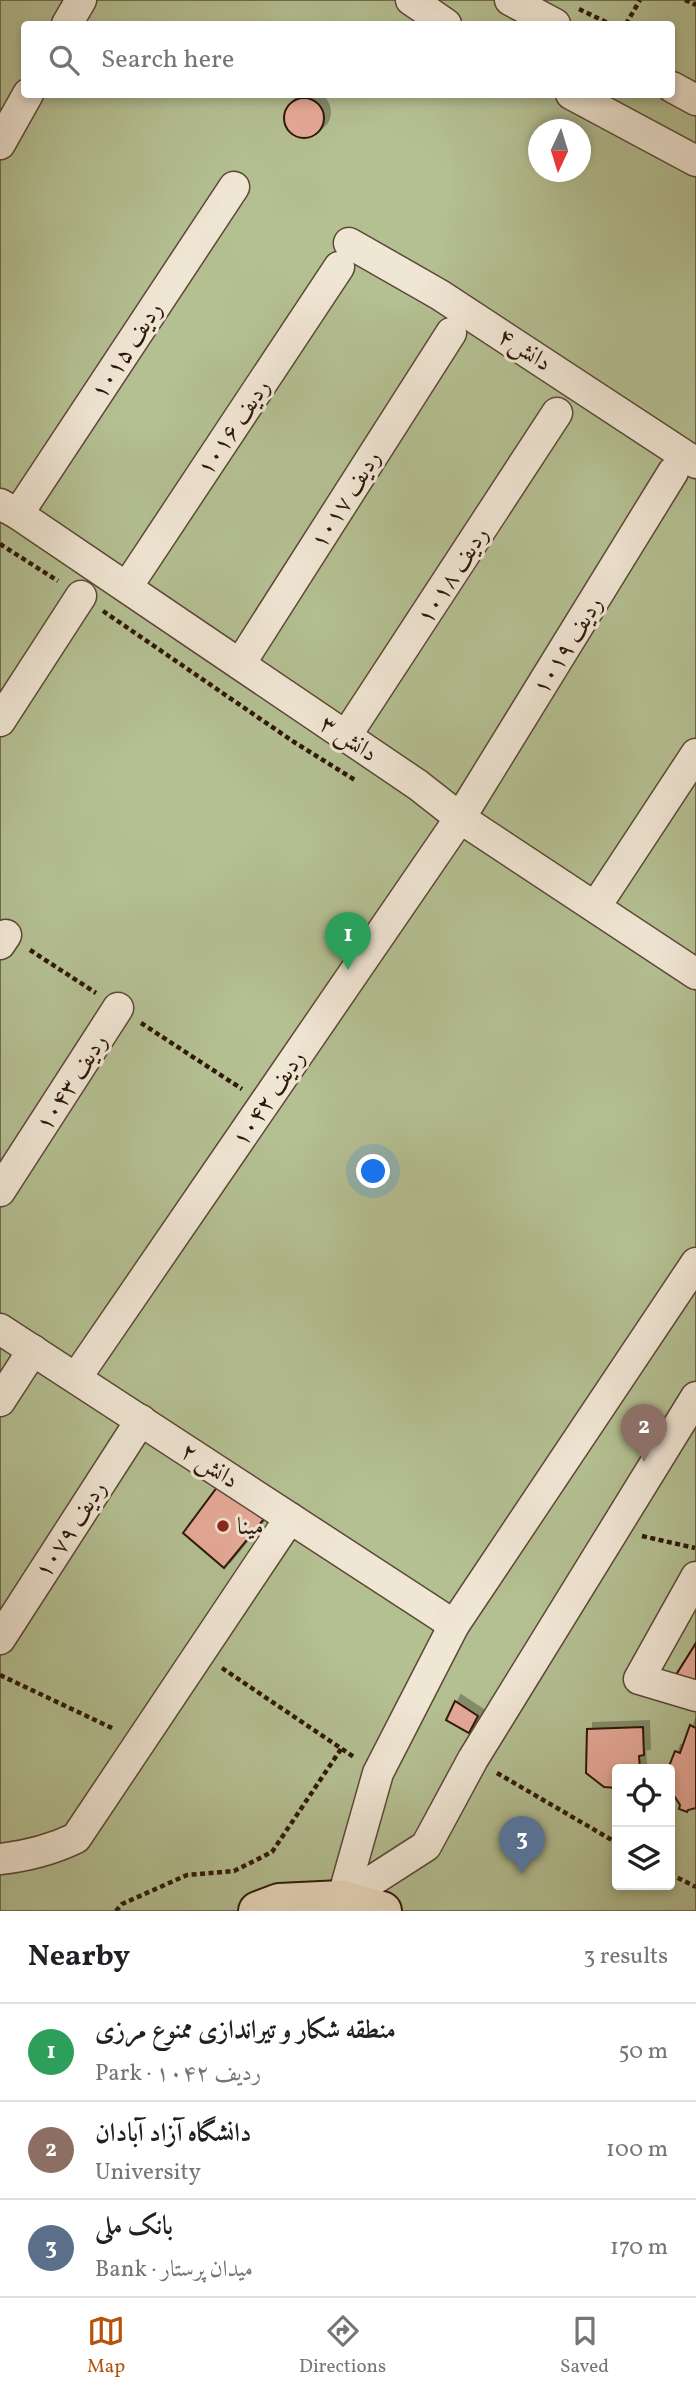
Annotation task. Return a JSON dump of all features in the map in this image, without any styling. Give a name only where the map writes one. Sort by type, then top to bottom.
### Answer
[{"type":"main road","points":[[258,1911],[279,1903],[342,1900],[382,1911]]},
{"type":"street","points":[[69,21],[81,0]]},
{"type":"street","points":[[411,0],[442,21]]},
{"type":"street","points":[[510,0],[562,14]]},
{"type":"street","points":[[675,89],[696,100]]},
{"type":"street","points":[[0,144],[26,98]]},
{"type":"street","points":[[578,98],[696,161]]},
{"type":"street","name":"ردیف ۱۰۱۵","points":[[9,509],[234,187]]},
{"type":"street","name":"دانش۴","points":[[344,255],[440,295],[685,467]]},
{"type":"street","name":"ردیف ۱۰۱۶","points":[[127,587],[344,255]]},
{"type":"street","name":"ردیف ۱۰۱۷","points":[[240,664],[451,333]]},
{"type":"street","name":"ردیف ۱۰۱۸","points":[[346,736],[557,413]]},
{"type":"street","name":"ردیف ۱۰۱۹","points":[[460,818],[685,467]]},
{"type":"street","name":"دانش ۳","points":[[9,509],[418,785],[460,818],[696,974]]},
{"type":"street","points":[[0,721],[81,596]]},
{"type":"street","points":[[596,906],[696,754]]},
{"type":"street","name":"ردیف ۱۰۴۲","points":[[76,1378],[460,818]]},
{"type":"street","name":"ردیف ۱۰۴۳","points":[[0,1191],[118,1008]]},
{"type":"street","points":[[342,1900],[378,1773],[454,1625],[696,1263]]},
{"type":"street","name":"دانش ۲","points":[[0,1329],[454,1625]]},
{"type":"street","points":[[0,1401],[33,1350]]},
{"type":"street","points":[[342,1900],[426,1846],[473,1759],[696,1397]]},
{"type":"street","name":"ردیف ۱۰۷۹","points":[[0,1639],[141,1420]]},
{"type":"street","points":[[0,1859],[51,1850],[76,1838],[290,1518]]},
{"type":"street","points":[[696,1577],[639,1679],[696,1696]]},
{"type":"path","points":[[628,21],[640,0]]},
{"type":"path","points":[[685,0],[696,5]]},
{"type":"path","points":[[562,14],[596,21]]},
{"type":"path","points":[[0,544],[81,596],[294,742],[365,786]]},
{"type":"path","points":[[614,1530],[696,1548]]},
{"type":"path","points":[[200,1653],[378,1773]]},
{"type":"path","points":[[0,1675],[140,1742]]},
{"type":"path","points":[[116,1911],[122,1904],[187,1875],[233,1871],[272,1852],[341,1749]]},
{"type":"path","points":[[473,1759],[612,1840]]},
{"type":"path","points":[[675,1876],[696,1887]]},
{"type":"green space","points":[[0,0],[696,0],[696,1911],[0,1911]]},
{"type":"building","points":[[304,98],[318,104],[324,118],[318,132],[304,138],[290,132],[284,118],[290,104]]},
{"type":"building","name":"مینا","points":[[218,1486],[264,1519],[224,1568],[183,1533]]},
{"type":"building","points":[[696,1643],[696,1691],[674,1678]]},
{"type":"building","points":[[455,1701],[478,1716],[469,1733],[446,1720]]},
{"type":"building","points":[[690,1725],[696,1728],[696,1808],[687,1812],[679,1809],[680,1805],[675,1797],[675,1764],[670,1764],[675,1751],[680,1753]]},
{"type":"building","points":[[643,1727],[644,1755],[639,1756],[640,1764],[612,1764],[612,1788],[604,1787],[586,1773],[587,1729]]},
{"type":"place","name":"منطقه شکار و تیراندازی ممنوع مرزی","points":[[348,970]]},
{"type":"place","name":"دانشگاه آزاد آبادان","points":[[644,1462]]},
{"type":"place","name":"مینا","points":[[223,1526]]},
{"type":"place","name":"بانک ملی","points":[[522,1874]]}]
